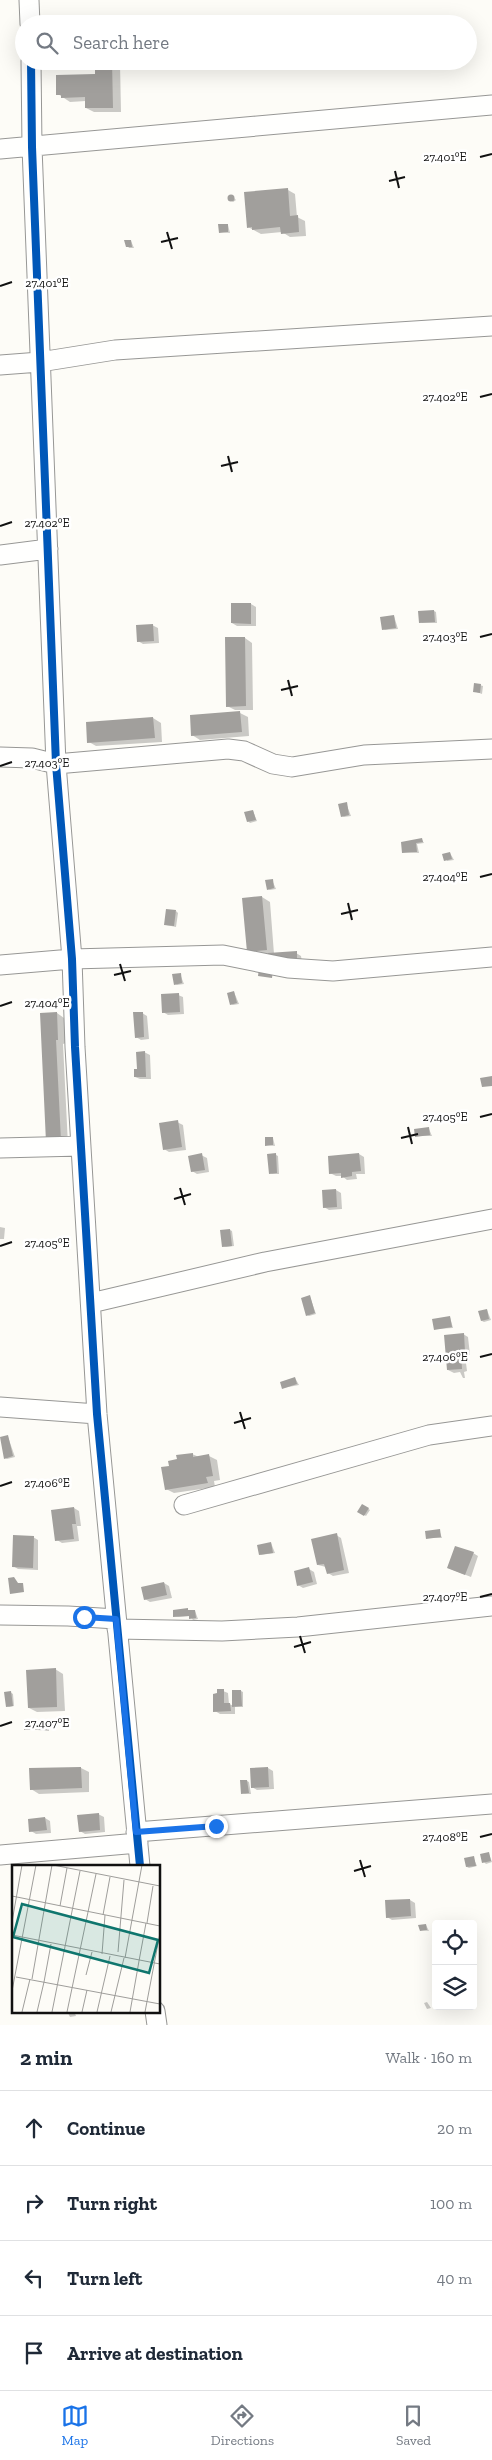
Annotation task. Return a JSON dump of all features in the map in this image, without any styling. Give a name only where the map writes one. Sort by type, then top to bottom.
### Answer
[{"type":"street","points":[[29,0],[30,15]]},
{"type":"street","points":[[31,70],[32,147],[56,764],[72,960],[97,1414],[140,1865]]},
{"type":"street","points":[[0,148],[32,147],[492,105]]},
{"type":"street","points":[[0,365],[40,362],[115,350],[492,326]]},
{"type":"street","points":[[0,555],[48,549]]},
{"type":"street","points":[[0,757],[32,758],[56,764],[228,749],[244,751],[273,764],[292,767],[364,755],[492,748]]},
{"type":"street","points":[[0,966],[72,960],[223,955],[288,968],[333,971],[492,957]]},
{"type":"street","points":[[0,1148],[81,1146]]},
{"type":"street","points":[[92,1303],[266,1262],[492,1219]]},
{"type":"street","points":[[0,1407],[97,1414]]},
{"type":"street","points":[[184,1505],[429,1435],[492,1426]]},
{"type":"street","points":[[0,1615],[68,1616],[117,1624],[222,1631],[298,1627],[492,1606]]},
{"type":"street","points":[[0,1855],[137,1838],[492,1804]]},
{"type":"street","points":[[155,2012],[157,2025]]},
{"type":"building","points":[[95,70],[112,70],[113,108],[85,108],[85,97],[61,98],[61,95],[56,95],[56,75],[95,74]]},
{"type":"building","points":[[288,188],[290,216],[298,215],[299,232],[281,234],[280,227],[252,230],[252,227],[247,228],[244,192]]},
{"type":"building","points":[[231,194],[235,198],[231,202],[227,198]]},
{"type":"building","points":[[218,224],[228,224],[228,232],[219,233]]},
{"type":"building","points":[[124,240],[131,240],[132,247],[126,247]]},
{"type":"building","points":[[231,603],[251,603],[251,624],[231,623]]},
{"type":"building","points":[[434,610],[435,622],[419,623],[418,611]]},
{"type":"building","points":[[394,615],[396,628],[382,630],[380,617]]},
{"type":"building","points":[[153,624],[154,641],[137,642],[136,625]]},
{"type":"building","points":[[225,637],[245,637],[246,706],[226,707]]},
{"type":"building","points":[[474,683],[481,684],[480,693],[473,692]]},
{"type":"building","points":[[240,711],[242,732],[191,736],[190,715]]},
{"type":"building","points":[[153,717],[155,738],[87,743],[86,722]]},
{"type":"building","points":[[347,802],[349,815],[341,817],[338,804]]},
{"type":"building","points":[[253,810],[256,820],[247,822],[244,812]]},
{"type":"building","points":[[422,838],[423,842],[416,843],[417,852],[402,853],[401,842]]},
{"type":"building","points":[[450,852],[452,859],[444,861],[442,854]]},
{"type":"building","points":[[273,879],[274,888],[267,890],[265,880]]},
{"type":"building","points":[[262,896],[267,950],[247,952],[242,898]]},
{"type":"building","points":[[166,909],[176,910],[174,926],[164,925]]},
{"type":"building","points":[[297,951],[297,960],[268,961],[268,953]]},
{"type":"building","points":[[259,968],[273,970],[272,978],[258,976]]},
{"type":"building","points":[[181,973],[182,983],[174,985],[172,974]]},
{"type":"building","points":[[234,991],[237,1003],[230,1005],[227,993]]},
{"type":"building","points":[[179,993],[180,1012],[162,1013],[161,994]]},
{"type":"building","points":[[57,1012],[58,1040],[56,1040],[61,1141],[46,1142],[40,1013]]},
{"type":"building","points":[[133,1012],[143,1012],[144,1037],[135,1038]]},
{"type":"building","points":[[145,1051],[146,1077],[134,1077],[134,1069],[137,1069],[136,1052]]},
{"type":"building","points":[[492,1076],[492,1086],[482,1087],[480,1078]]},
{"type":"building","points":[[178,1120],[182,1147],[163,1150],[159,1123]]},
{"type":"building","points":[[429,1127],[430,1135],[415,1137],[414,1129]]},
{"type":"building","points":[[265,1137],[273,1137],[273,1145],[265,1146]]},
{"type":"building","points":[[202,1153],[205,1170],[191,1172],[188,1156]]},
{"type":"building","points":[[276,1153],[277,1173],[269,1174],[267,1154]]},
{"type":"building","points":[[359,1153],[361,1171],[352,1172],[352,1176],[341,1178],[341,1173],[329,1174],[328,1156]]},
{"type":"building","points":[[336,1189],[337,1207],[323,1208],[322,1190]]},
{"type":"building","points":[[230,1229],[232,1246],[222,1247],[220,1230]]},
{"type":"building","points":[[310,1295],[315,1313],[306,1316],[301,1298]]},
{"type":"building","points":[[487,1309],[489,1319],[481,1321],[478,1311]]},
{"type":"building","points":[[450,1316],[452,1327],[434,1330],[432,1319]]},
{"type":"building","points":[[464,1333],[465,1352],[461,1353],[462,1369],[447,1370],[444,1335]]},
{"type":"building","points":[[295,1377],[297,1384],[282,1389],[280,1382]]},
{"type":"building","points":[[8,1435],[13,1456],[4,1459],[0,1437]]},
{"type":"building","points":[[193,1453],[193,1457],[209,1454],[213,1476],[206,1477],[208,1483],[165,1490],[161,1467],[169,1466],[168,1461],[177,1459],[176,1455]]},
{"type":"building","points":[[362,1504],[369,1508],[364,1516],[357,1512]]},
{"type":"building","points":[[74,1507],[76,1524],[72,1524],[74,1539],[55,1541],[51,1510]]},
{"type":"building","points":[[440,1529],[441,1537],[426,1539],[425,1531]]},
{"type":"building","points":[[337,1533],[344,1570],[327,1574],[324,1564],[317,1565],[311,1539]]},
{"type":"building","points":[[13,1535],[34,1536],[33,1568],[12,1567]]},
{"type":"building","points":[[271,1542],[273,1553],[259,1555],[257,1545]]},
{"type":"building","points":[[455,1546],[474,1552],[465,1575],[447,1568]]},
{"type":"building","points":[[309,1567],[313,1582],[297,1586],[294,1571]]},
{"type":"building","points":[[14,1577],[18,1583],[23,1583],[24,1592],[10,1594],[8,1578]]},
{"type":"building","points":[[164,1582],[167,1595],[144,1600],[141,1587]]},
{"type":"building","points":[[188,1608],[188,1610],[195,1610],[196,1618],[189,1619],[189,1616],[173,1617],[173,1610]]},
{"type":"building","points":[[56,1668],[57,1707],[28,1708],[26,1670]]},
{"type":"building","points":[[217,1689],[224,1689],[224,1703],[230,1703],[231,1711],[213,1712],[213,1694],[217,1693]]},
{"type":"building","points":[[232,1690],[241,1690],[242,1706],[232,1707]]},
{"type":"building","points":[[11,1691],[13,1706],[6,1707],[4,1692]]},
{"type":"building","points":[[24,1721],[48,1722],[47,1730],[24,1730]]},
{"type":"building","points":[[81,1767],[82,1788],[30,1790],[29,1768]]},
{"type":"building","points":[[268,1767],[269,1787],[251,1788],[250,1768]]},
{"type":"building","points":[[240,1780],[247,1780],[249,1793],[241,1794]]},
{"type":"building","points":[[99,1813],[100,1830],[79,1832],[77,1815]]},
{"type":"building","points":[[45,1817],[47,1830],[29,1832],[28,1819]]},
{"type":"building","points":[[489,1852],[491,1861],[482,1863],[480,1854]]},
{"type":"building","points":[[474,1856],[476,1866],[466,1867],[464,1858]]},
{"type":"building","points":[[410,1899],[411,1916],[386,1918],[385,1900]]},
{"type":"building","points":[[426,1924],[427,1930],[420,1931],[418,1925]]},
{"type":"cycle path","points":[[31,70],[32,147],[56,764],[72,959],[75,1047],[97,1414],[140,1865]]},
{"type":"route","points":[[84,1617],[116,1619],[136,1832],[216,1826]]}]
